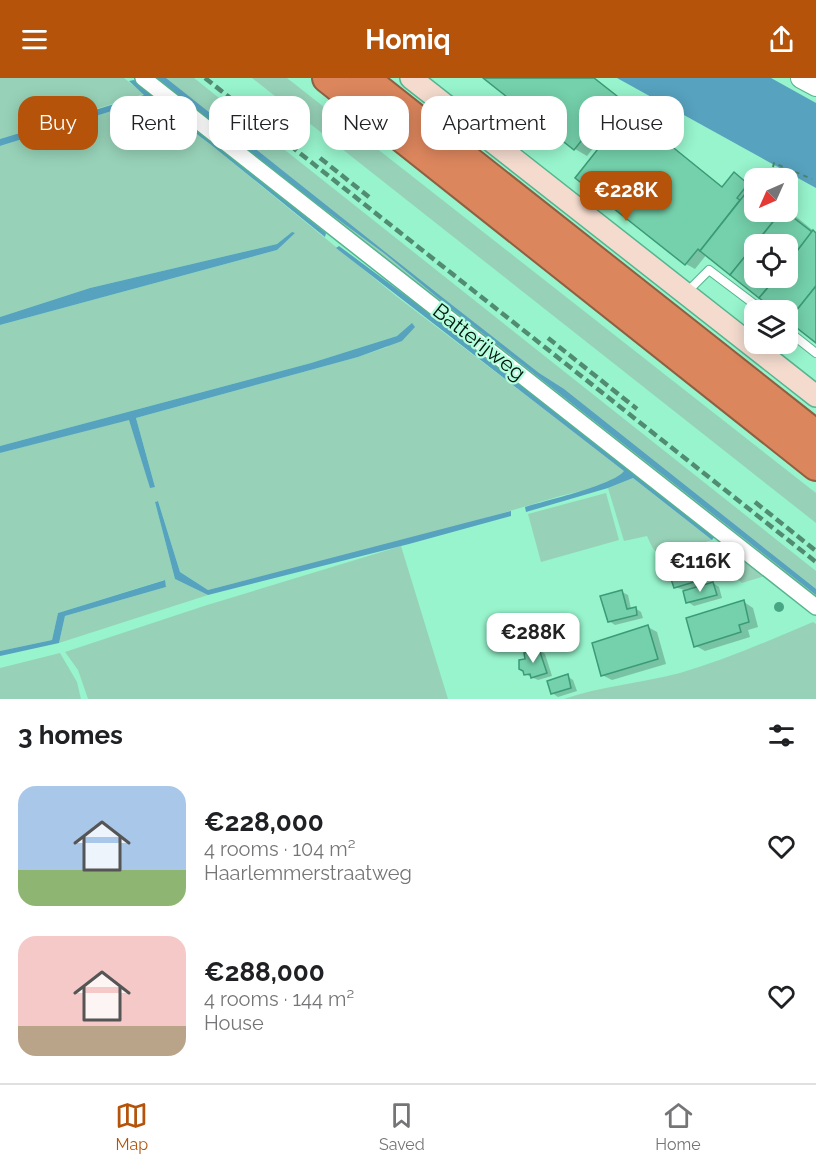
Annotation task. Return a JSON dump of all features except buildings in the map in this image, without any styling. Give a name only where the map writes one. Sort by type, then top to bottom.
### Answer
[{"type":"highway","points":[[327,78],[816,466]]},
{"type":"highway","points":[[364,78],[816,435]]},
{"type":"main road","points":[[411,78],[816,396]]},
{"type":"street","name":"Batterijweg","points":[[142,78],[816,607]]},
{"type":"street","points":[[801,78],[816,86]]},
{"type":"lane","points":[[686,294],[709,270],[749,300]]},
{"type":"lane","points":[[798,339],[816,353]]},
{"type":"path","points":[[773,167],[774,163],[812,179]]},
{"type":"green space","points":[[0,78],[124,78],[144,94],[110,96],[110,105],[98,108],[98,96],[18,96],[18,133],[0,139]]},
{"type":"green space","points":[[149,78],[194,78],[217,96],[209,96],[209,125],[197,116],[197,96],[172,96]]},
{"type":"green space","points":[[252,78],[287,78],[310,96],[275,96]]},
{"type":"green space","points":[[310,96],[322,105],[322,133],[310,124]]},
{"type":"green space","points":[[110,112],[110,150],[197,150],[197,134],[209,143],[209,150],[217,150],[396,296],[625,471],[603,484],[514,510],[208,590],[180,572],[158,501],[155,502],[175,579],[208,595],[59,643],[65,616],[166,587],[164,580],[58,613],[52,640],[0,651],[0,453],[130,419],[150,487],[155,487],[136,418],[358,357],[387,347],[412,324],[397,336],[311,363],[0,446],[0,325],[277,250],[292,232],[277,244],[90,288],[0,317],[0,146],[18,140],[18,150],[98,150],[98,115]]},
{"type":"green space","points":[[241,150],[285,150],[816,571],[816,602]]},
{"type":"green space","points":[[343,150],[379,150],[816,493],[816,523]]},
{"type":"green space","points":[[633,478],[712,540],[660,556],[652,547],[647,536],[624,541],[608,488]]},
{"type":"green space","points":[[606,493],[619,540],[541,562],[528,514]]},
{"type":"green space","points":[[401,546],[448,699],[88,699],[78,670],[65,652],[204,606]]},
{"type":"green space","points":[[726,546],[765,576],[742,583],[720,562],[674,570],[669,563]]},
{"type":"green space","points":[[813,622],[816,624],[816,699],[564,699],[697,668]]},
{"type":"green space","points":[[60,653],[77,682],[81,699],[0,699],[0,668]]},
{"type":"water","points":[[156,78],[166,78],[189,96],[178,96]]},
{"type":"water","points":[[617,78],[771,78],[816,103],[816,188],[798,178],[798,168],[780,168],[684,115],[684,96],[650,96]]},
{"type":"water","points":[[134,80],[154,96],[141,96],[144,95],[129,81]]},
{"type":"water","points":[[197,103],[209,112],[209,120],[197,111]]},
{"type":"water","points":[[110,105],[110,112],[98,115],[98,109]]},
{"type":"water","points":[[197,130],[209,140],[209,143],[197,134]]},
{"type":"water","points":[[18,134],[18,140],[0,146],[0,139]]},
{"type":"water","points":[[217,150],[222,150],[326,233],[325,237]]},
{"type":"water","points":[[246,150],[257,150],[539,373],[564,389],[816,589],[816,595],[449,307],[385,254]]},
{"type":"water","points":[[292,232],[295,233],[277,250],[0,325],[0,317],[90,288],[277,244]]},
{"type":"water","points":[[339,246],[715,536],[712,540],[633,478],[608,488],[526,512],[525,507],[607,482],[624,471],[336,248]]},
{"type":"water","points":[[412,323],[415,327],[402,341],[358,357],[136,418],[155,487],[150,488],[129,420],[0,453],[0,446],[311,363],[397,336]]},
{"type":"water","points":[[158,501],[180,572],[208,590],[511,511],[511,516],[208,595],[175,579],[155,502]]},
{"type":"water","points":[[165,580],[166,587],[65,616],[59,643],[0,656],[0,651],[52,640],[58,613]]},
{"type":"railway","points":[[205,78],[816,562]]},
{"type":"railway","points":[[320,158],[369,197]]},
{"type":"railway","points":[[548,338],[637,409]]},
{"type":"railway","points":[[755,502],[816,551]]}]
